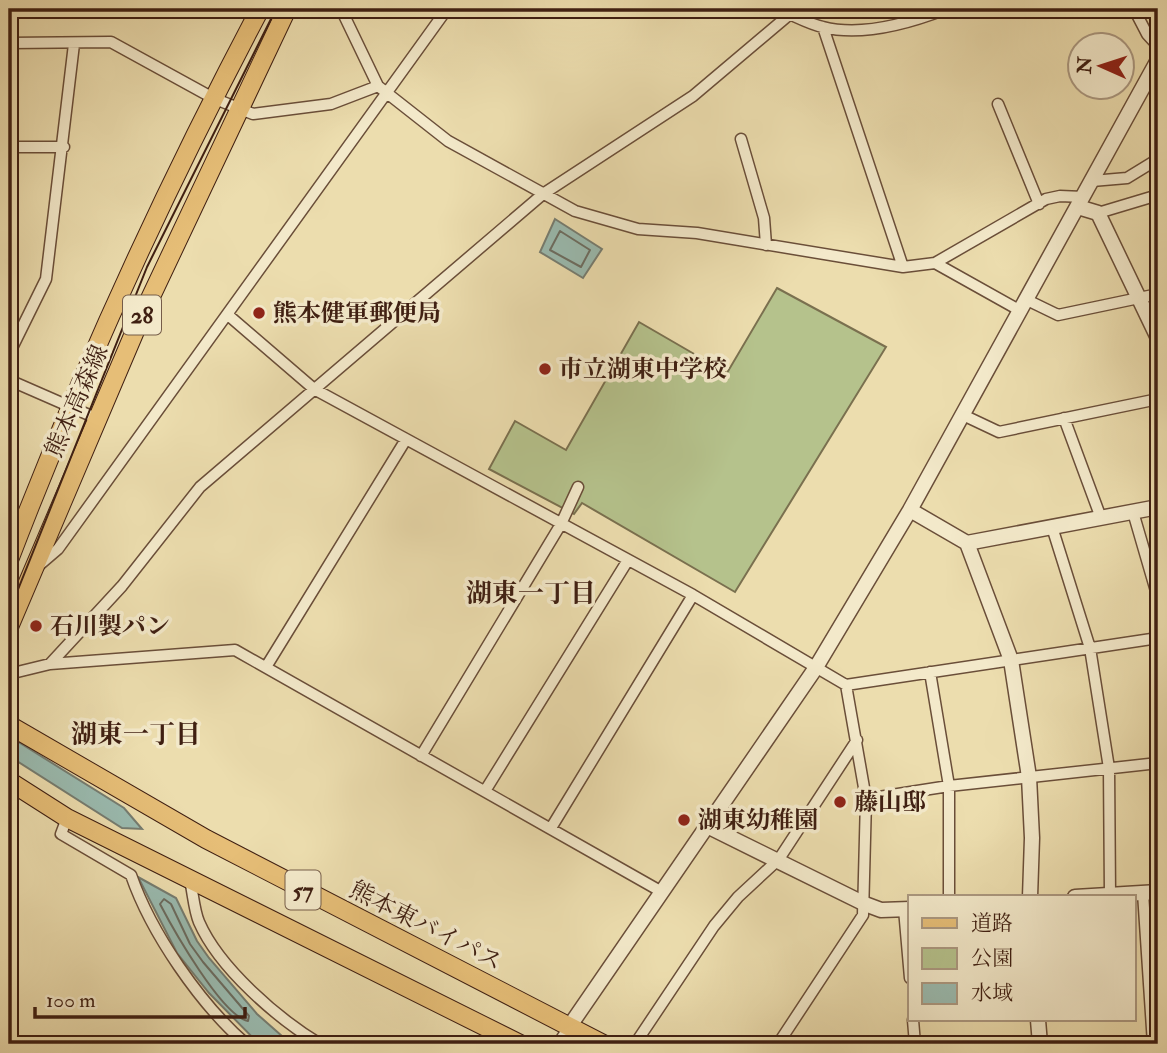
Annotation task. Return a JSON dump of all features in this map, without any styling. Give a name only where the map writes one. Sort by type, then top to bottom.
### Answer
[{"type":"main road","name":"熊本高森線","points":[[9,560],[112,312],[213,98],[260,9]]},
{"type":"main road","name":"熊本高森線","points":[[9,627],[96,418],[287,9]]},
{"type":"main road","name":"熊本東バイパス","points":[[9,725],[219,845],[603,1044]]},
{"type":"main road","name":"57","points":[[9,782],[67,818],[520,1044]]},
{"type":"street","points":[[341,9],[383,90],[448,141],[575,211],[638,229],[697,233],[903,268],[935,263],[1039,204],[1060,196],[1080,202],[1098,213],[1158,338]]},
{"type":"street","points":[[28,576],[58,549],[90,499],[228,315],[383,90],[447,9]]},
{"type":"street","points":[[777,9],[795,12],[823,27],[863,30],[925,17],[946,9]]},
{"type":"street","points":[[1134,9],[1147,34],[1158,46]]},
{"type":"street","points":[[50,664],[122,586],[200,487],[543,194],[693,96],[795,12]]},
{"type":"street","points":[[823,27],[903,268]]},
{"type":"street","points":[[9,43],[111,42],[238,110],[272,113],[331,104],[383,90]]},
{"type":"street","points":[[9,354],[46,279],[64,148],[74,44]]},
{"type":"street","points":[[558,1044],[709,827],[814,669],[910,510],[1158,60]]},
{"type":"street","points":[[998,104],[1039,204]]},
{"type":"street","points":[[741,139],[764,218],[766,245]]},
{"type":"street","points":[[9,147],[64,148]]},
{"type":"street","points":[[1092,181],[1128,178],[1158,159]]},
{"type":"street","points":[[1098,213],[1158,195]]},
{"type":"street","points":[[935,263],[1022,304],[1058,315],[1158,294]]},
{"type":"street","points":[[228,315],[314,389],[405,441],[693,595],[814,669],[846,685],[1158,638]]},
{"type":"street","points":[[9,380],[96,418]]},
{"type":"street","points":[[963,415],[999,432],[1158,399]]},
{"type":"street","points":[[1064,418],[1101,518]]},
{"type":"street","points":[[266,667],[405,441]]},
{"type":"street","points":[[421,756],[561,524],[578,487]]},
{"type":"street","points":[[967,543],[1158,507]]},
{"type":"street","points":[[910,510],[967,543],[1011,660],[1029,777],[1032,838],[1030,895]]},
{"type":"street","points":[[1133,512],[1158,598]]},
{"type":"street","points":[[1052,527],[1090,648],[1109,768],[1110,895],[1158,891]]},
{"type":"street","points":[[485,791],[628,560]]},
{"type":"street","points":[[551,828],[693,595]]},
{"type":"street","points":[[9,674],[50,664],[235,650],[662,892]]},
{"type":"street","points":[[930,672],[949,786],[949,895]]},
{"type":"street","points":[[778,1044],[863,915],[866,799],[846,685]]},
{"type":"street","points":[[635,1044],[714,926],[738,897],[779,859],[857,740]]},
{"type":"street","points":[[866,799],[949,786],[1158,763]]},
{"type":"street","points":[[67,818],[61,834],[131,875],[140,901],[180,966],[232,1032],[246,1044]]},
{"type":"street","points":[[709,827],[779,859],[865,904],[881,910],[907,909],[908,932]]},
{"type":"street","points":[[190,880],[199,921],[220,955],[262,1000],[320,1044]]},
{"type":"street","points":[[1143,893],[1153,1044]]},
{"type":"street","points":[[913,1021],[915,1044]]},
{"type":"street","points":[[1038,1021],[1040,1044]]},
{"type":"green space","points":[[777,288],[886,347],[735,592],[582,503],[574,514],[489,469],[515,421],[566,450],[639,322],[727,373]]},
{"type":"water","points":[[555,219],[602,249],[583,278],[540,252]]},
{"type":"water","points":[[12,738],[124,808],[142,829],[122,828],[9,756]]},
{"type":"water","points":[[138,877],[176,898],[197,941],[209,958],[257,1014],[291,1044],[259,1044],[209,993],[177,953]]},
{"type":"tram line","points":[[9,612],[147,267],[276,9]]},
{"type":"place","name":"熊本健軍郵便局","points":[[259,313]]},
{"type":"place","name":"市立湖東中学校","points":[[545,369]]},
{"type":"place","name":"石川製パン","points":[[36,626]]},
{"type":"place","name":"藤山邸","points":[[840,802]]},
{"type":"place","name":"湖東幼稚園","points":[[684,820]]},
{"type":"district","name":"湖東一丁目","points":[[531,594]]},
{"type":"district","name":"湖東一丁目","points":[[136,735]]}]
